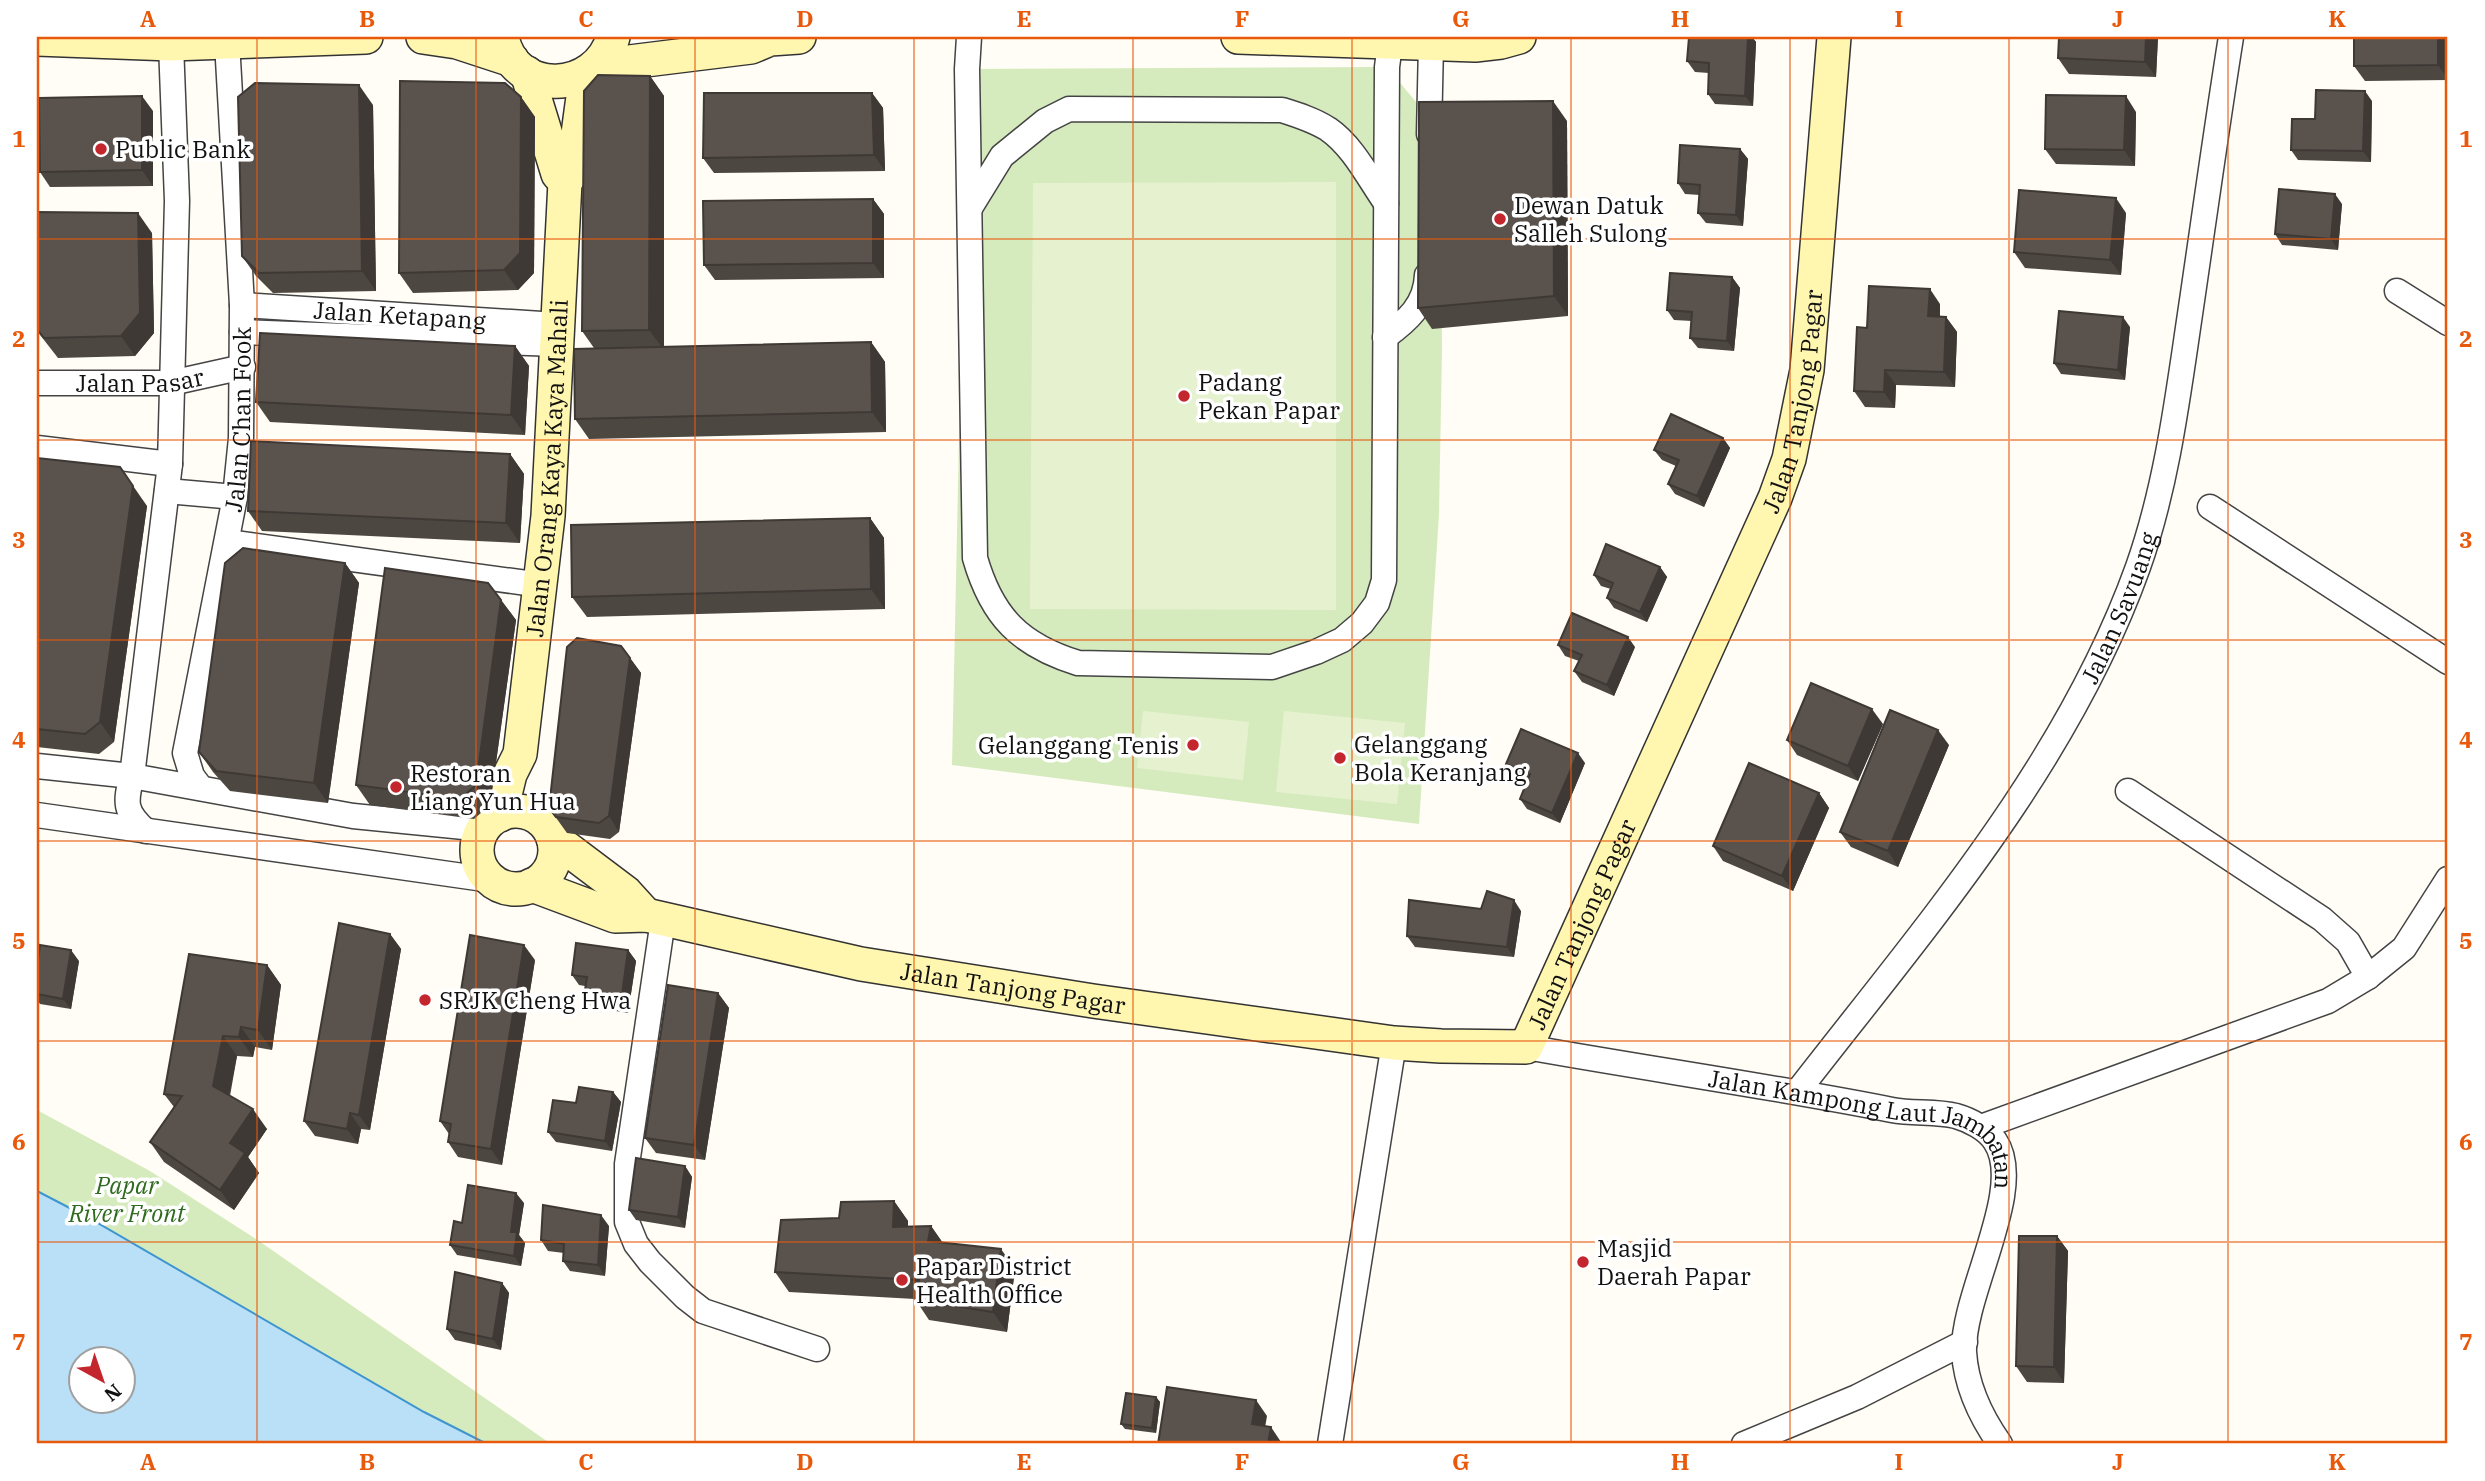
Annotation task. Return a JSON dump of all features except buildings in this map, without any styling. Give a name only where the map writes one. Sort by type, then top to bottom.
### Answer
[{"type":"main road","points":[[37,38],[171,44],[366,37]]},
{"type":"main road","points":[[423,37],[457,42],[514,57],[546,81],[567,82],[592,70],[751,47],[778,37]]},
{"type":"main road","points":[[592,70],[610,50],[613,37]]},
{"type":"main road","points":[[1238,37],[1475,45],[1519,37]]},
{"type":"main road","name":"Jalan Tanjong Pagar","points":[[532,885],[615,916],[655,917],[861,964],[1394,1043],[1526,1047],[1775,498],[1789,459],[1807,370],[1834,37]]},
{"type":"main road","name":"Jalan Orang Kaya Kaya Mahali","points":[[514,57],[558,174],[565,182]]},
{"type":"main road","name":"Jalan Orang Kaya Kaya Mahali","points":[[492,822],[520,754],[548,516],[565,182],[573,171],[592,70]]},
{"type":"main road","name":"Jalan Orang Kaya Kaya Mahali","points":[[520,754],[529,771],[545,827]]},
{"type":"main road","points":[[545,827],[555,849],[549,871],[532,885],[510,889],[491,880],[479,861],[478,839],[492,822],[512,811],[525,812],[545,827],[655,917]]},
{"type":"street","points":[[969,37],[967,69],[975,558],[982,583],[1009,623],[1027,640],[1050,654],[1078,663],[1272,667],[1342,640],[1362,623],[1377,603],[1384,580],[1387,67],[1390,44]]},
{"type":"street","name":"Jalan Savuang","points":[[1798,1091],[1973,866],[2017,799],[2065,722],[2105,644],[2138,567],[2159,495],[2176,411],[2231,37]]},
{"type":"street","name":"Jalan Chan Fook","points":[[201,788],[192,776],[186,753],[235,497],[241,438],[242,306],[227,42]]},
{"type":"street","points":[[146,831],[132,818],[128,810],[127,796],[132,776],[170,464],[177,201],[171,44]]},
{"type":"street","points":[[1429,164],[1430,44]]},
{"type":"street","points":[[969,209],[1002,156],[1045,121],[1069,109],[1282,110],[1329,130],[1348,147],[1386,203]]},
{"type":"street","points":[[1385,337],[1404,323],[1421,302],[1426,286],[1427,245]]},
{"type":"street","points":[[2397,291],[2448,323]]},
{"type":"street","name":"Jalan Ketapang","points":[[242,306],[557,335]]},
{"type":"street","name":"Jalan Ketapang","points":[[242,331],[557,335]]},
{"type":"street","name":"Jalan Pasar","points":[[37,383],[171,383],[243,367]]},
{"type":"street","points":[[37,448],[170,464]]},
{"type":"street","points":[[167,491],[235,497]]},
{"type":"street","points":[[2210,507],[2448,662]]},
{"type":"street","points":[[227,542],[541,585]]},
{"type":"street","points":[[37,766],[132,776],[340,815],[492,822]]},
{"type":"street","points":[[2128,791],[2322,919],[2348,942],[2368,977]]},
{"type":"street","points":[[37,815],[491,880]]},
{"type":"street","points":[[1980,1127],[2328,1002],[2368,977],[2404,948],[2448,879]]},
{"type":"street","points":[[655,917],[627,1164],[627,1222],[636,1244],[650,1262],[703,1311],[817,1349]]},
{"type":"street","points":[[1330,1444],[1394,1043]]},
{"type":"street","name":"Jalan Kampong Laut Jambatan","points":[[1526,1047],[1679,1074],[1798,1091],[1900,1111],[1955,1116],[1980,1127],[1996,1142],[2006,1169],[2003,1199],[1968,1311],[1965,1342],[1970,1387],[1984,1421],[2000,1444]]},
{"type":"street","points":[[1744,1444],[1857,1397],[1965,1342]]},
{"type":"green space","points":[[1387,67],[1440,131],[1442,349],[1439,514],[1419,824],[952,765],[967,69]]},
{"type":"green space","name":"Padang Pekan Papar","points":[[1336,182],[1336,610],[1030,609],[1033,183]]},
{"type":"green space","name":"Gelanggang Tenis","points":[[1143,711],[1249,722],[1243,780],[1137,768]]},
{"type":"green space","name":"Gelanggang Bola Keranjang","points":[[1284,711],[1405,723],[1397,804],[1276,792]]},
{"type":"green space","name":"Papar River Front","points":[[37,1110],[150,1171],[256,1239],[551,1444],[487,1444],[424,1412],[89,1218],[37,1191]]},
{"type":"water","points":[[37,1191],[89,1218],[424,1412],[487,1444],[37,1444]]},
{"type":"place","name":"Public Bank","points":[[101,149]]},
{"type":"place","name":"Dewan Datuk Salleh Sulong","points":[[1500,219]]},
{"type":"place","name":"Padang Pekan Papar","points":[[1184,396]]},
{"type":"place","name":"Gelanggang Tenis","points":[[1193,745]]},
{"type":"place","name":"Gelanggang Bola Keranjang","points":[[1340,758]]},
{"type":"place","name":"Restoran Liang Yun Hua","points":[[396,787]]},
{"type":"place","name":"SRJK Cheng Hwa","points":[[425,1000]]},
{"type":"place","name":"Masjid Daerah Papar","points":[[1583,1262]]},
{"type":"place","name":"Papar District Health Office","points":[[902,1280]]}]
